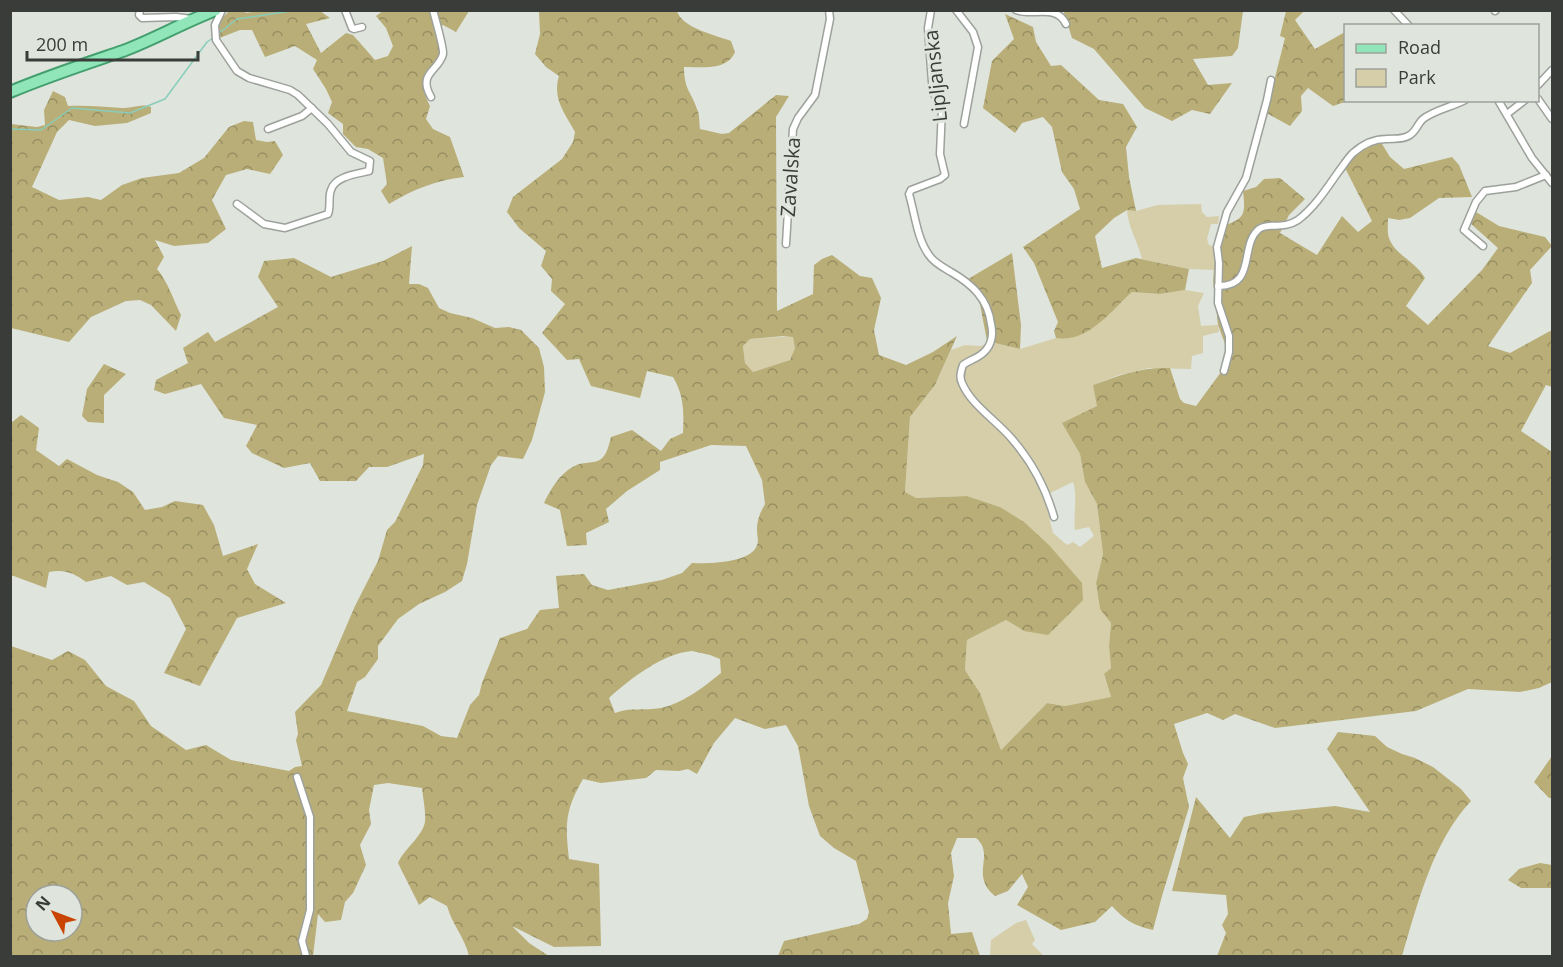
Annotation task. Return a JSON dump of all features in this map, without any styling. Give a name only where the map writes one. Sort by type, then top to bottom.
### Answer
[{"type":"main road","points":[[10,92],[125,50],[216,10]]},
{"type":"street","points":[[140,10],[139,15],[142,18],[193,19]]},
{"type":"street","points":[[222,10],[214,25],[215,37],[237,71],[249,78],[290,90],[298,95],[351,152],[370,161],[369,171],[350,176],[334,184],[330,195],[330,210],[324,216],[285,228],[264,224],[237,204]]},
{"type":"street","points":[[345,10],[352,28],[362,27]]},
{"type":"street","points":[[431,97],[427,89],[429,72],[443,57],[444,47],[439,37],[433,10]]},
{"type":"street","name":"Zavalska","points":[[786,244],[793,129],[815,95],[830,19],[829,10]]},
{"type":"street","name":"Lipljanska","points":[[931,10],[928,28],[932,82],[934,94],[942,108],[940,154],[945,175],[910,190],[909,194],[924,248],[938,264],[960,277],[980,294],[987,309],[993,335],[984,353],[963,365],[960,375],[961,382],[1022,452],[1045,488],[1054,518]]},
{"type":"street","name":"Lipljanska","points":[[956,10],[974,33],[978,47],[964,124]]},
{"type":"street","points":[[1016,10],[1023,13],[1045,11],[1056,14],[1063,17],[1066,24]]},
{"type":"street","points":[[1394,10],[1407,24]]},
{"type":"street","points":[[1539,85],[1552,70]]},
{"type":"street","points":[[1224,371],[1229,352],[1229,336],[1219,309],[1220,262],[1217,247],[1227,212],[1246,178],[1267,100],[1270,80]]},
{"type":"street","points":[[1539,100],[1552,119]]},
{"type":"street","points":[[1218,286],[1226,286],[1239,279],[1244,271],[1250,246],[1257,232],[1264,226],[1286,226],[1298,220],[1317,202],[1346,160],[1358,149],[1379,139],[1408,137],[1425,118],[1461,102]]},
{"type":"street","points":[[1499,102],[1522,143],[1552,183]]},
{"type":"street","points":[[1506,114],[1522,102]]},
{"type":"street","points":[[268,129],[302,116],[312,108]]},
{"type":"street","points":[[1483,246],[1464,230],[1482,193],[1488,189],[1516,187],[1546,175]]},
{"type":"street","points":[[297,777],[310,817],[310,910],[302,941],[306,957]]},
{"type":"green space","points":[[267,10],[320,11],[330,18],[306,24],[321,53],[346,33],[353,35],[375,60],[388,56],[393,46],[386,28],[376,16],[383,11],[469,11],[456,32],[443,25],[434,30],[440,49],[439,56],[424,75],[423,82],[424,92],[430,106],[426,119],[433,129],[450,137],[464,177],[425,186],[389,204],[381,191],[387,184],[383,158],[368,149],[356,147],[343,134],[343,124],[328,113],[332,102],[313,69],[317,60],[295,46],[265,57],[252,30],[240,30],[217,39],[217,23],[229,11],[247,11],[245,13]]},
{"type":"green space","points":[[1063,10],[1243,11],[1238,48],[1232,56],[1193,59],[1208,85],[1232,83],[1210,114],[1192,110],[1172,121],[1145,108],[1094,49],[1072,38]]},
{"type":"green space","points":[[539,11],[677,11],[685,22],[692,26],[731,41],[735,52],[731,58],[713,67],[684,67],[685,81],[698,111],[700,129],[722,134],[729,133],[776,95],[789,96],[776,117],[777,311],[813,294],[814,265],[832,255],[860,276],[872,278],[881,298],[874,330],[879,355],[906,365],[933,352],[957,336],[935,385],[910,417],[905,492],[916,498],[967,496],[1000,507],[1024,522],[1049,545],[1082,583],[1083,600],[1048,635],[1024,631],[1006,620],[967,640],[965,670],[980,693],[1001,750],[1047,703],[1065,706],[1111,697],[1104,674],[1111,668],[1109,646],[1111,623],[1100,609],[1096,583],[1103,554],[1097,504],[1085,482],[1080,454],[1062,423],[1097,406],[1093,385],[1140,370],[1170,368],[1180,399],[1184,403],[1196,406],[1224,368],[1223,357],[1227,349],[1218,325],[1213,281],[1217,234],[1221,227],[1239,219],[1242,215],[1243,191],[1256,187],[1264,179],[1280,178],[1305,199],[1289,215],[1280,233],[1317,255],[1342,216],[1358,232],[1372,221],[1341,160],[1379,139],[1390,157],[1404,169],[1452,157],[1459,165],[1472,197],[1439,198],[1410,218],[1399,220],[1388,218],[1388,233],[1392,244],[1425,278],[1406,306],[1428,325],[1482,270],[1498,248],[1470,223],[1476,212],[1499,226],[1545,237],[1552,246],[1530,270],[1532,283],[1488,346],[1510,353],[1552,330],[1552,387],[1546,385],[1521,431],[1552,452],[1552,682],[1539,688],[1520,692],[1468,689],[1416,711],[1275,728],[1235,714],[1223,720],[1207,713],[1174,724],[1188,764],[1183,778],[1189,807],[1153,930],[1130,922],[1112,906],[1095,922],[1061,930],[1017,905],[1028,887],[1022,874],[1008,891],[995,896],[984,880],[984,851],[981,845],[976,838],[957,838],[951,853],[954,876],[948,903],[951,934],[972,932],[980,956],[778,956],[784,941],[859,924],[867,919],[869,912],[856,861],[834,848],[820,836],[809,806],[798,746],[786,725],[765,729],[735,718],[714,743],[697,774],[688,769],[656,770],[646,778],[601,783],[583,779],[568,818],[569,859],[599,864],[601,946],[554,947],[512,926],[529,943],[549,956],[469,956],[447,906],[430,897],[419,905],[398,863],[420,833],[425,822],[422,788],[388,783],[374,785],[369,810],[371,824],[360,845],[366,865],[353,893],[345,902],[341,920],[325,922],[318,914],[313,956],[11,956],[11,646],[52,660],[68,651],[85,660],[106,686],[134,701],[151,726],[186,750],[206,745],[231,760],[289,771],[302,766],[296,740],[298,734],[295,712],[321,685],[355,606],[378,561],[387,530],[395,522],[423,465],[424,454],[387,467],[369,467],[356,481],[320,481],[310,463],[284,468],[252,453],[246,446],[257,425],[224,418],[201,384],[165,394],[154,390],[156,380],[188,363],[183,348],[208,332],[215,342],[278,307],[258,277],[264,261],[294,258],[331,277],[383,261],[412,246],[409,284],[419,284],[428,288],[439,308],[450,313],[472,318],[495,328],[509,327],[521,330],[539,348],[544,367],[545,392],[532,440],[523,459],[498,456],[491,465],[477,505],[462,581],[419,604],[398,619],[378,646],[378,659],[365,677],[357,682],[347,711],[423,726],[441,736],[457,738],[470,705],[479,695],[500,638],[527,629],[540,610],[559,608],[556,576],[584,574],[592,585],[608,590],[662,580],[682,573],[692,563],[738,559],[747,556],[757,545],[758,523],[765,504],[762,480],[746,446],[711,445],[660,462],[660,470],[627,491],[606,509],[609,522],[586,533],[587,545],[567,546],[560,510],[544,503],[554,485],[567,471],[579,464],[597,461],[604,457],[611,437],[632,430],[661,451],[670,439],[683,433],[683,418],[681,397],[673,377],[647,371],[640,398],[591,386],[579,359],[567,360],[542,333],[565,304],[551,291],[552,279],[541,266],[546,251],[519,228],[507,212],[513,197],[562,159],[573,142],[575,132],[558,99],[559,76],[546,67],[535,54],[540,34]],"holes":[[[793,337],[795,348],[790,360],[753,372],[745,363],[743,346],[750,339]],[[692,651],[720,659],[721,673],[693,694],[669,706],[615,713],[609,698],[627,683],[659,662]]]},
{"type":"green space","points":[[1286,11],[1304,11],[1295,20],[1315,49],[1344,33],[1345,102],[1333,106],[1308,88],[1301,96],[1302,111],[1290,126],[1268,114],[1269,101],[1285,38],[1280,36]]},
{"type":"green space","points":[[1005,14],[1033,27],[1036,42],[1051,66],[1061,65],[1099,100],[1123,104],[1137,127],[1126,147],[1136,211],[1127,210],[1114,218],[1095,236],[1102,268],[1136,258],[1189,269],[1185,290],[1160,294],[1132,292],[1098,324],[1078,336],[1056,338],[1054,331],[1058,322],[1034,263],[1023,247],[1080,209],[1074,189],[1062,172],[1052,127],[1043,117],[1022,123],[1015,133],[983,108],[992,61],[1014,39]]},
{"type":"green space","points":[[53,91],[65,97],[68,106],[151,107],[151,113],[127,123],[95,126],[69,120],[57,132],[32,187],[59,200],[88,197],[101,200],[122,185],[142,178],[179,173],[204,158],[229,127],[244,121],[253,122],[256,140],[275,141],[283,155],[270,174],[247,169],[226,175],[212,200],[226,229],[208,243],[174,246],[155,240],[164,257],[157,269],[181,315],[176,331],[151,305],[140,300],[126,301],[91,317],[69,342],[11,328],[11,124],[37,127],[45,125],[44,110]]},
{"type":"green space","points":[[1201,204],[1202,212],[1207,217],[1219,216],[1218,224],[1211,224],[1207,239],[1209,245],[1216,247],[1214,270],[1189,269],[1142,259],[1127,210],[1136,211],[1158,205]]},
{"type":"green space","points":[[1012,253],[1021,325],[1020,349],[987,341],[979,299],[963,282]]},
{"type":"green space","points":[[1185,290],[1204,293],[1198,306],[1201,326],[1218,325],[1219,332],[1203,336],[1203,353],[1192,356],[1191,369],[1149,368],[1119,375],[1093,385],[1098,406],[1063,423],[1080,454],[1085,482],[1097,504],[1103,554],[1096,583],[1100,609],[1111,622],[1109,646],[1111,668],[1104,675],[1111,697],[1065,706],[1047,703],[1001,750],[980,693],[965,670],[967,640],[1006,620],[1024,631],[1000,507],[967,496],[916,498],[905,493],[910,417],[935,385],[951,350],[965,345],[980,346],[997,343],[1020,349],[1056,338],[1064,339],[1080,335],[1107,316],[1132,292],[1160,294]],"holes":[[[1073,482],[1075,530],[1089,527],[1094,536],[1080,547],[1073,542],[1067,545],[1053,533],[1044,496]]]},
{"type":"green space","points":[[793,336],[795,348],[790,360],[753,372],[745,363],[743,346],[750,339]]},
{"type":"green space","points":[[104,364],[126,374],[104,395],[104,423],[88,422],[82,416],[87,389]]},
{"type":"green space","points":[[21,415],[39,428],[36,450],[59,466],[67,459],[97,475],[118,482],[133,492],[145,510],[162,507],[175,501],[203,505],[214,525],[223,556],[258,544],[247,569],[255,584],[286,603],[237,618],[200,686],[164,673],[186,629],[170,598],[144,582],[127,585],[111,576],[86,582],[69,572],[54,571],[49,572],[46,588],[11,575],[11,423]]},
{"type":"green space","points":[[1338,732],[1375,736],[1387,747],[1433,767],[1461,789],[1471,801],[1457,818],[1436,855],[1402,956],[1217,956],[1226,933],[1222,925],[1228,914],[1226,895],[1172,891],[1196,797],[1230,838],[1244,817],[1264,813],[1335,806],[1370,812],[1327,749]]},
{"type":"green space","points":[[1552,756],[1552,798],[1549,798],[1534,782]]},
{"type":"green space","points":[[1540,863],[1552,865],[1552,888],[1521,888],[1508,880],[1519,869]]},
{"type":"green space","points":[[1026,920],[1035,940],[1032,944],[1044,956],[990,956],[991,940],[1016,923]]},
{"type":"waterway","points":[[219,33],[237,19],[298,10]]},
{"type":"waterway","points":[[10,129],[41,130],[72,108],[130,113],[165,99],[207,42],[213,38]]}]
